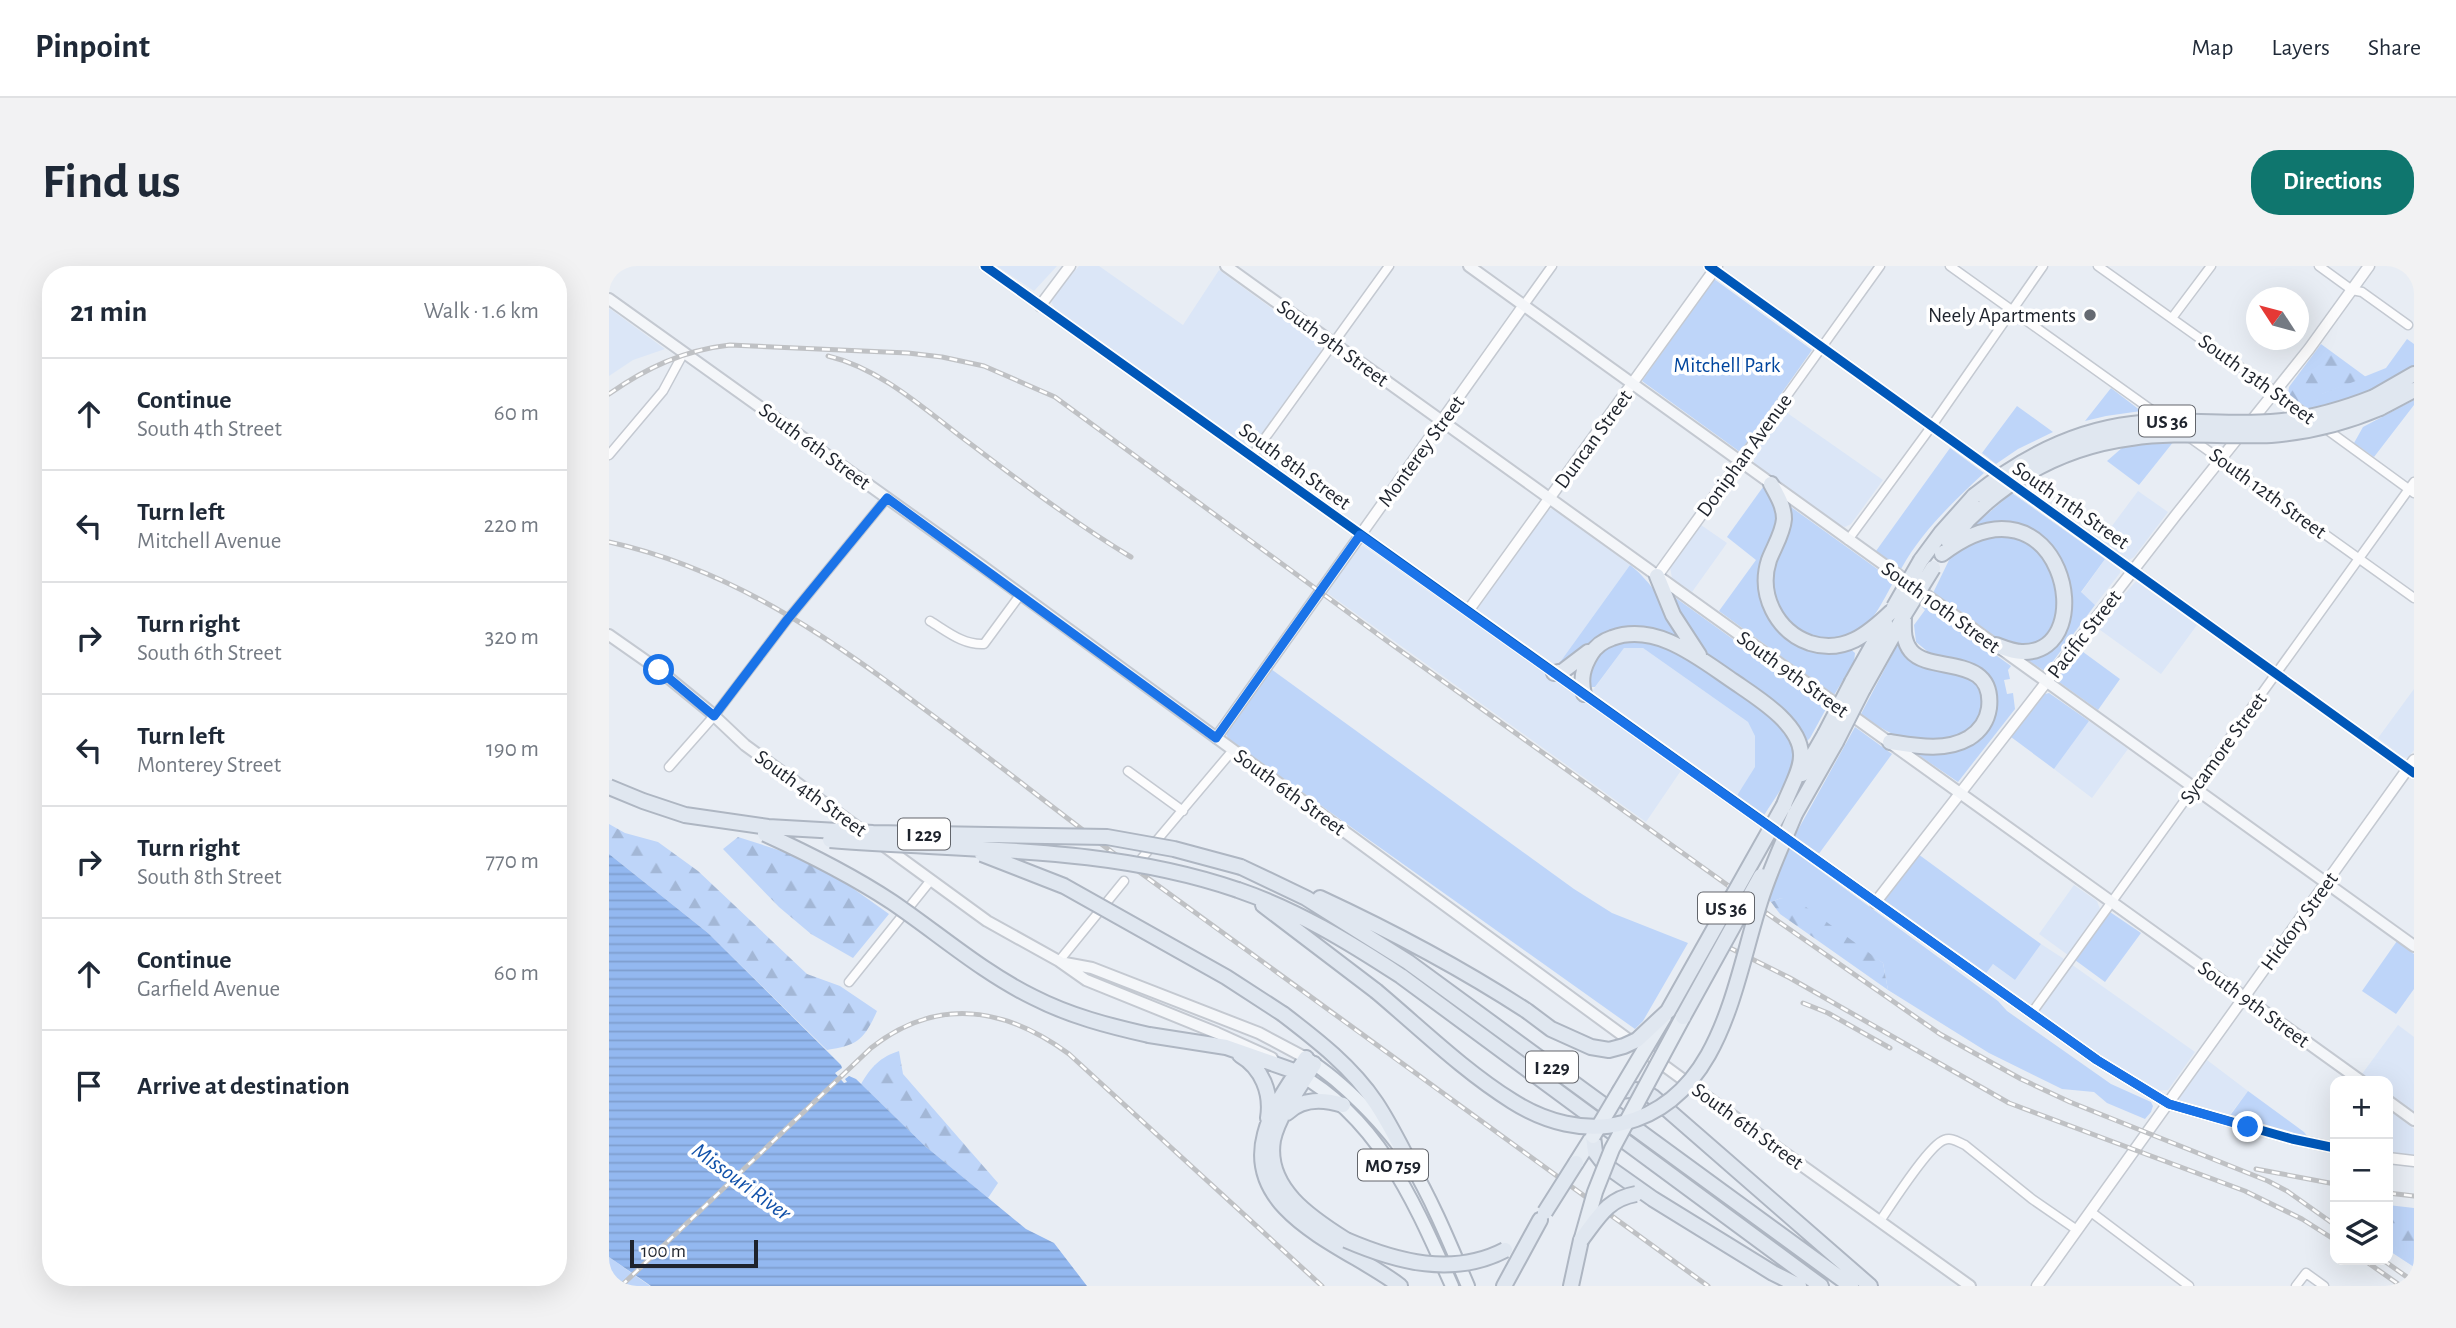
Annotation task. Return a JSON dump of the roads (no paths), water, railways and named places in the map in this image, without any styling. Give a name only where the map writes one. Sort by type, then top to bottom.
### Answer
[{"type":"highway","name":"US 36","points":[[2377,402],[2414,374]]},
{"type":"highway","name":"US 36","points":[[1927,564],[1942,554],[1995,479],[2028,458],[2099,429],[2164,421],[2280,421],[2327,414],[2414,390]]},
{"type":"highway","points":[[1771,484],[1781,503],[1784,517],[1769,561],[1766,589],[1772,609],[1792,634],[1812,643],[1835,646],[1847,644],[1869,633],[1897,611],[1910,650],[1922,659],[1961,666],[1975,674],[1984,685],[1989,709],[1980,729],[1964,741],[1937,747],[1890,742]]},
{"type":"highway","name":"US 36","points":[[1504,1286],[1542,1216],[1790,809],[1897,611],[1927,564],[1941,533],[1980,500]]},
{"type":"highway","points":[[1942,554],[1970,535],[1982,531],[2004,530],[2033,539],[2055,561],[2063,580],[2065,601],[2060,622],[2051,639],[2038,649],[2030,651],[2013,651],[1996,645]]},
{"type":"highway","points":[[1657,576],[1681,629],[1691,645],[1708,663]]},
{"type":"highway","points":[[1238,890],[1301,932],[1481,1078],[1512,1101],[1534,1113],[1556,1122],[1589,1127],[1611,1126],[1651,1115],[1670,1102],[1693,1079],[1713,1048],[1723,1026],[1790,809],[1801,755],[1796,739],[1773,709],[1708,663],[1672,643],[1650,635],[1628,634],[1605,640],[1572,665],[1554,673]]},
{"type":"highway","points":[[1584,694],[1582,673],[1595,647]]},
{"type":"highway","name":"I 229","points":[[609,787],[642,802],[685,815],[768,827],[916,834],[1107,836],[1174,849],[1241,867],[1305,898],[1408,962],[1851,1286]]},
{"type":"highway","name":"I 229","points":[[609,787],[685,815],[765,834],[1044,853],[1155,867],[1197,876],[1269,900],[1350,943],[1401,975],[1821,1286]]},
{"type":"highway","name":"US 36","points":[[1571,1286],[1581,1240],[1605,1165],[1790,809]]},
{"type":"highway","points":[[765,834],[848,874],[994,975],[1034,998],[1085,1019],[1149,1035],[1226,1047],[1301,1075]]},
{"type":"highway","points":[[916,834],[1013,865],[1064,886],[1226,977],[1283,1014],[1327,1049],[1358,1080],[1376,1103],[1408,1160]]},
{"type":"highway","points":[[1241,867],[1305,891],[1393,934],[1490,987],[1551,1029],[1591,1047],[1609,1050],[1637,1040],[1668,1011]]},
{"type":"highway","points":[[1226,1047],[1247,1059],[1259,1073],[1266,1088],[1270,1105],[1261,1154],[1268,1186],[1295,1216],[1343,1245],[1400,1286]]},
{"type":"highway","points":[[1265,1132],[1277,1103],[1310,1061]]},
{"type":"highway","points":[[1301,1075],[1273,1140],[1273,1160],[1279,1180],[1293,1200],[1343,1245],[1447,1266],[1483,1260],[1505,1250],[1525,1236],[1542,1216]]},
{"type":"highway","points":[[1620,1091],[1643,1091],[1870,1286]]},
{"type":"highway","points":[[1281,1119],[1292,1108],[1310,1101],[1328,1100],[1343,1105]]},
{"type":"highway","points":[[1593,1136],[1595,1152],[1605,1165],[1637,1191],[1799,1286]]},
{"type":"highway","points":[[1581,1240],[1605,1209],[1622,1196],[1637,1191]]},
{"type":"main road","name":"South 9th Street","points":[[1226,266],[2354,1076]]},
{"type":"main road","name":"South 10th Street","points":[[1469,266],[2414,946]]},
{"type":"main road","name":"South 6th Street","points":[[609,299],[887,498],[1970,1286]]},
{"type":"main road","name":"South 4th Street","points":[[609,635],[659,670],[745,745],[931,880],[995,926],[1059,961]]},
{"type":"main road","points":[[1059,961],[1092,968],[1182,1002],[1259,1033],[1310,1061],[1346,1089],[1374,1117],[1408,1160]]},
{"type":"main road","points":[[1059,961],[1086,980],[1256,1049],[1301,1075]]},
{"type":"main road","name":"MO 759","points":[[1301,1075],[1343,1105],[1379,1145],[1412,1198],[1452,1286]]},
{"type":"main road","points":[[2393,1105],[2414,1120]]},
{"type":"main road","name":"MO 759","points":[[1408,1160],[1433,1205],[1468,1286]]},
{"type":"street","name":"South 8th Street","points":[[985,266],[2107,1067],[2169,1104],[2292,1139],[2330,1147]]},
{"type":"street","points":[[1039,306],[1070,266]]},
{"type":"street","points":[[1252,456],[1389,266]]},
{"type":"street","name":"Monterey Street","points":[[1216,738],[1552,266]]},
{"type":"street","name":"Doniphan Avenue","points":[[1657,576],[1880,266]]},
{"type":"street","name":"South 12th Street","points":[[1951,266],[2414,598]]},
{"type":"street","points":[[1848,540],[1931,427],[2043,266]]},
{"type":"street","name":"South 13th Street","points":[[2098,266],[2412,488]]},
{"type":"street","points":[[2172,318],[2211,266]]},
{"type":"street","points":[[2319,266],[2408,325]]},
{"type":"street","name":"Pacific Street","points":[[1875,903],[2275,391],[2369,266]]},
{"type":"street","name":"South 11th Street","points":[[1713,267],[1931,427],[2412,767]]},
{"type":"street","name":"Duncan Street","points":[[1468,611],[1713,267]]},
{"type":"street","points":[[609,455],[663,391],[684,354]]},
{"type":"street","name":"Sycamore Street","points":[[2031,1014],[2412,488]]},
{"type":"street","points":[[669,767],[714,716],[787,620],[887,498]]},
{"type":"street","points":[[930,621],[956,638],[975,645],[984,644],[1020,595]]},
{"type":"street","points":[[1142,858],[1233,750]]},
{"type":"street","name":"Hickory Street","points":[[2037,1286],[2412,767]]},
{"type":"street","points":[[1128,771],[1183,811]]},
{"type":"street","points":[[849,982],[931,880]]},
{"type":"street","points":[[1059,961],[1124,881]]},
{"type":"street","points":[[1880,1221],[1935,1146],[1953,1139],[1965,1145],[2032,1199],[2077,1230]]},
{"type":"street","points":[[2393,1159],[2414,1161]]},
{"type":"street","points":[[2091,1212],[2189,1286]]},
{"type":"street","points":[[2297,1286],[2306,1273],[2324,1286]]},
{"type":"water","name":"Missouri River","points":[[609,854],[708,933],[841,1065],[842,1068],[835,1073],[844,1083],[849,1076],[856,1079],[925,1146],[1026,1229],[1054,1243],[1087,1286],[651,1286],[609,1257]]},
{"type":"railway","points":[[609,394],[666,362],[697,351],[730,345],[942,357],[984,366],[1055,397],[1387,641],[1940,1034],[2021,1079],[2070,1102],[2268,1181],[2330,1221]]},
{"type":"railway","points":[[828,356],[864,369],[898,389],[1044,499],[1131,557]]},
{"type":"railway","points":[[609,542],[694,568],[734,586],[811,629],[848,654],[1112,852],[1708,1286]]},
{"type":"railway","points":[[1728,947],[1790,978],[2009,1103],[2245,1191],[2302,1219],[2330,1237]]},
{"type":"railway","points":[[1803,1003],[1828,1013],[1890,1048]]},
{"type":"railway","points":[[621,1286],[871,1048],[896,1031],[921,1020],[971,1014],[1020,1026],[1069,1054],[1322,1286]]},
{"type":"railway","points":[[2256,1169],[2330,1183]]},
{"type":"railway","points":[[2393,1194],[2414,1196]]},
{"type":"railway","points":[[2371,1265],[2401,1286]]},
{"type":"railway","points":[[2390,1265],[2414,1282]]},
{"type":"place","name":"Neely Apartments","points":[[2090,315]]},
{"type":"park label","name":"Mitchell Park","points":[[1727,365]]}]
